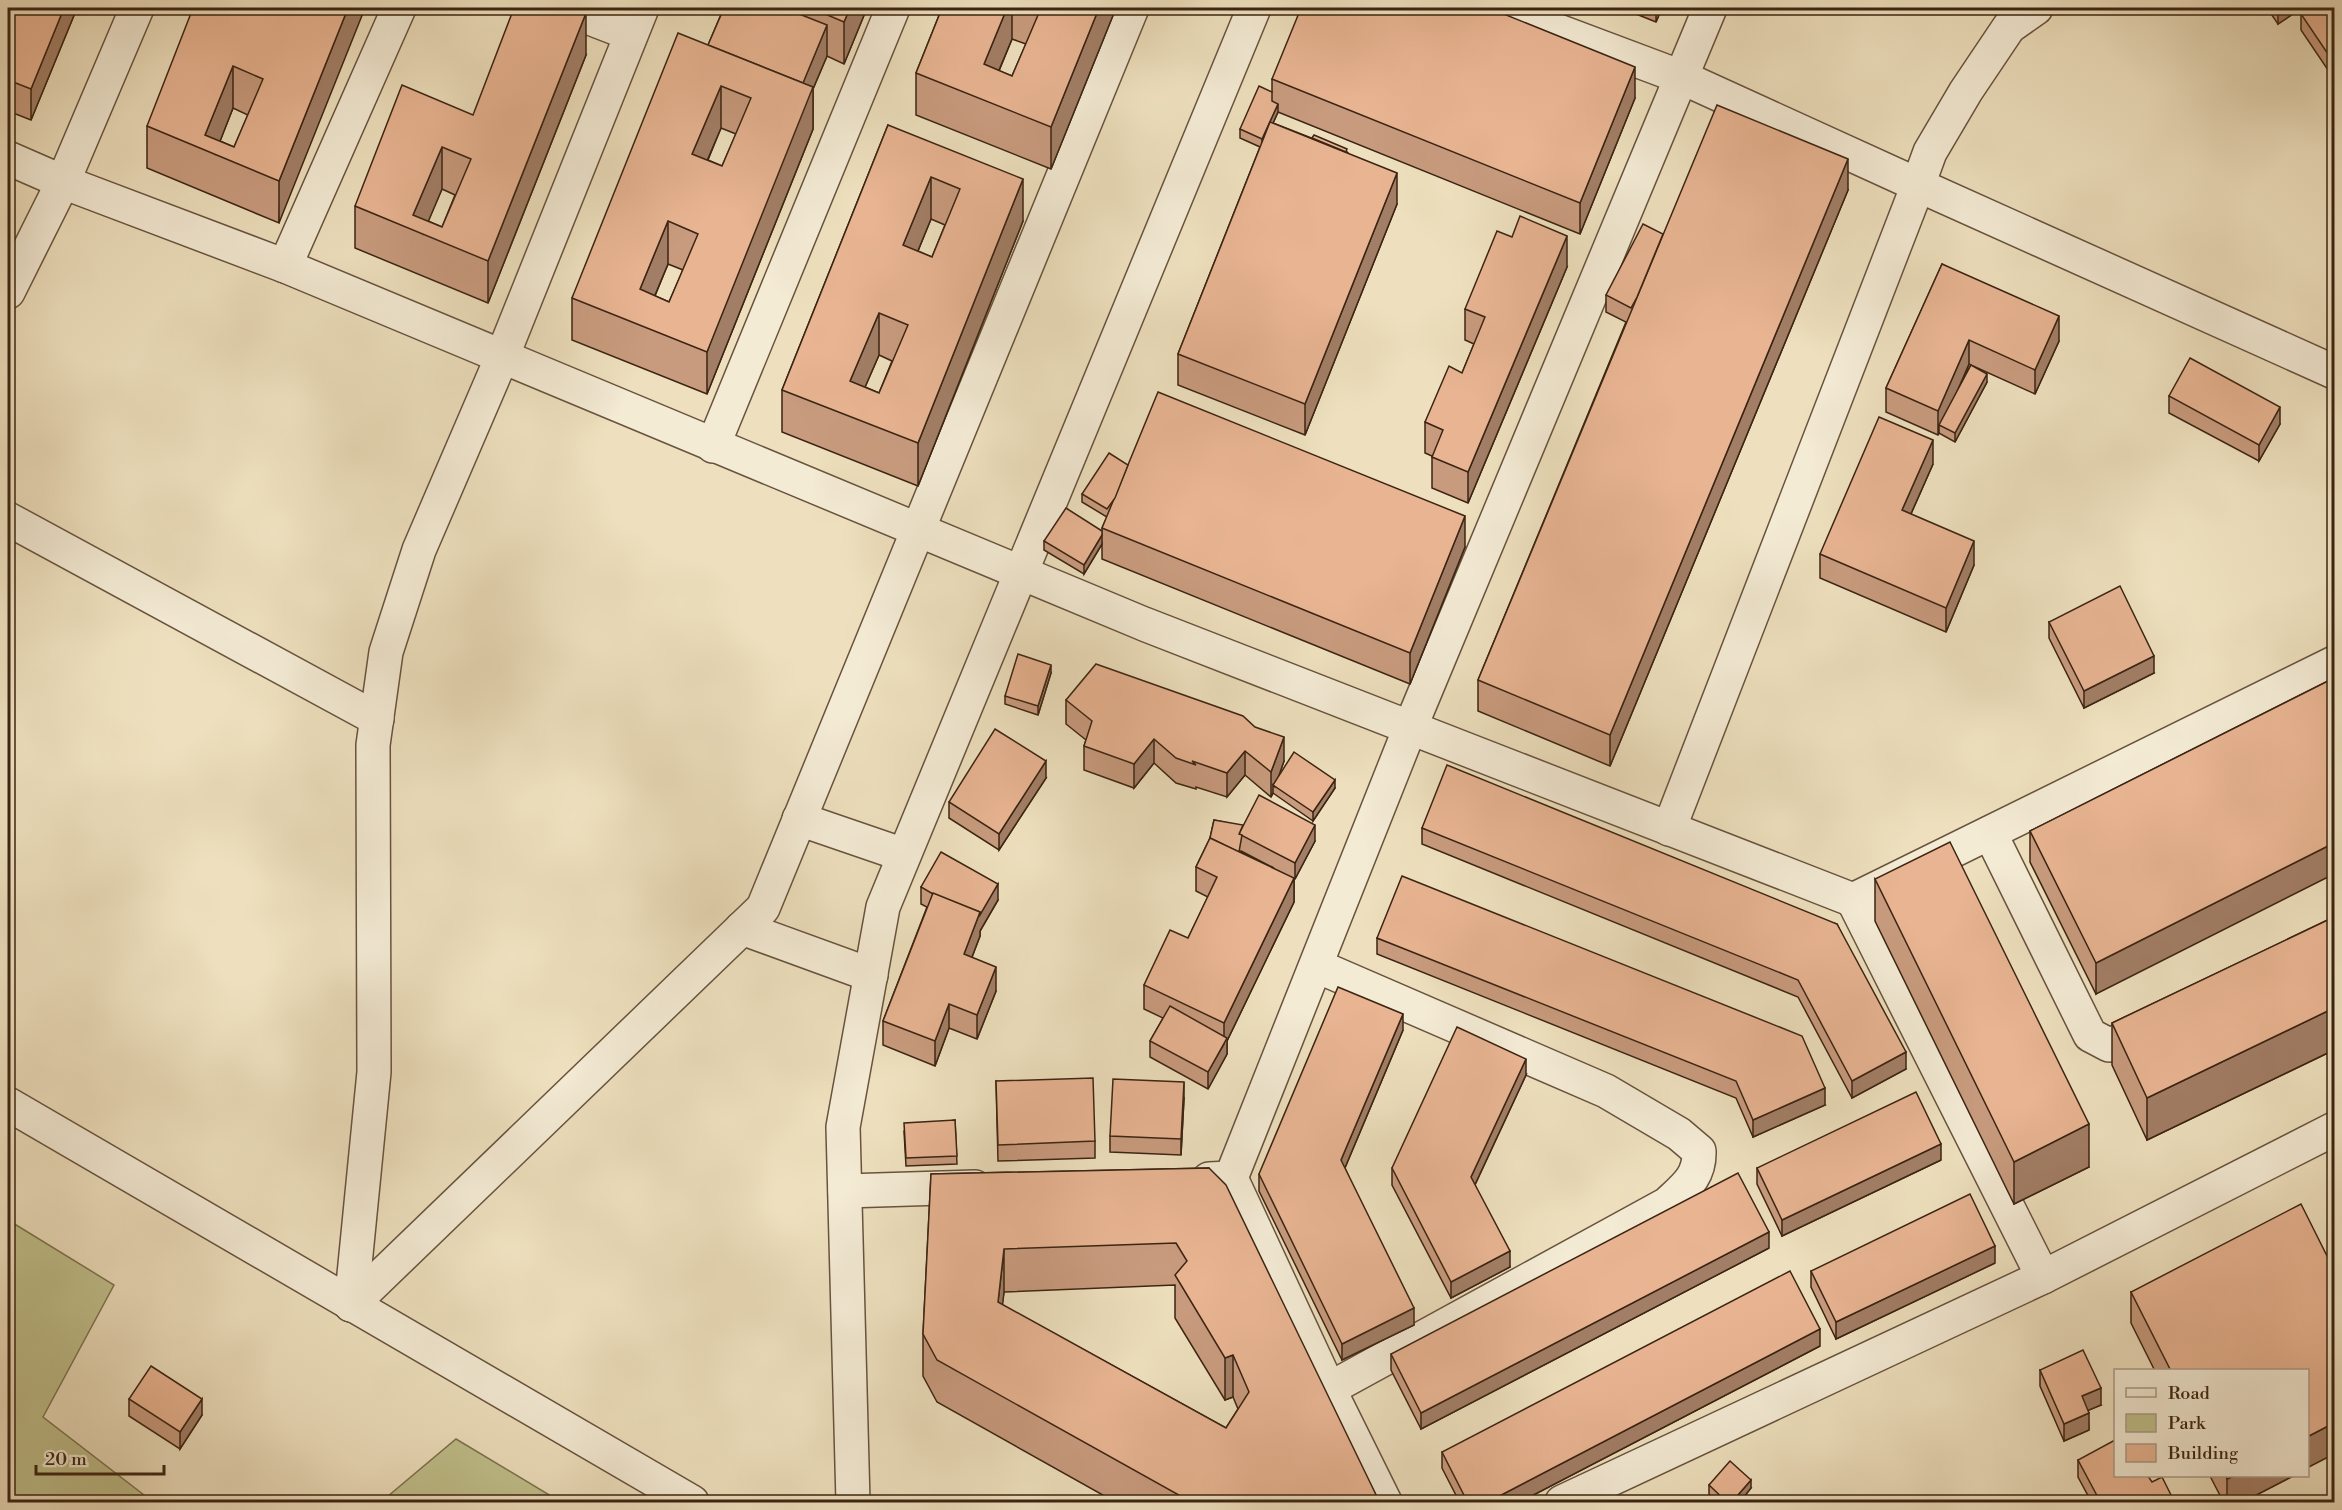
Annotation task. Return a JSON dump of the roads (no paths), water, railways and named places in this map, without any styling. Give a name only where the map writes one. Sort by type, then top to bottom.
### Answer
[{"type":"street","points":[[8,292],[63,182],[137,8]]},
{"type":"street","points":[[285,266],[399,8]]},
{"type":"street","points":[[351,1305],[374,1072],[373,745],[387,652],[419,550],[502,357],[636,21],[564,8]]},
{"type":"street","points":[[713,446],[893,8]]},
{"type":"street","points":[[351,1305],[763,908],[1132,8]]},
{"type":"street","points":[[852,1503],[843,1127],[883,907],[1254,8]]},
{"type":"street","points":[[1497,8],[1681,77],[2334,372]]},
{"type":"street","points":[[1385,1503],[1231,1178],[1410,728],[1710,8]]},
{"type":"street","points":[[1669,829],[1930,152],[1966,91],[2009,27],[2036,8]]},
{"type":"street","points":[[8,158],[63,182],[285,266],[1021,574],[1853,900],[2043,1277]]},
{"type":"street","points":[[8,519],[377,719]]},
{"type":"street","points":[[1853,900],[2334,663]]},
{"type":"street","points":[[800,819],[904,855]]},
{"type":"street","points":[[1990,833],[2090,1035],[2109,1045],[2186,1012]]},
{"type":"street","points":[[742,928],[871,975]]},
{"type":"street","points":[[1317,966],[1606,1091],[1679,1134],[1699,1151],[1699,1166],[1685,1187],[1667,1204],[1329,1389]]},
{"type":"street","points":[[8,1104],[692,1503]]},
{"type":"street","points":[[1562,1503],[2043,1277],[2334,1129]]},
{"type":"street","points":[[1184,1179],[1231,1178]]},
{"type":"street","points":[[845,1191],[1009,1186]]}]
